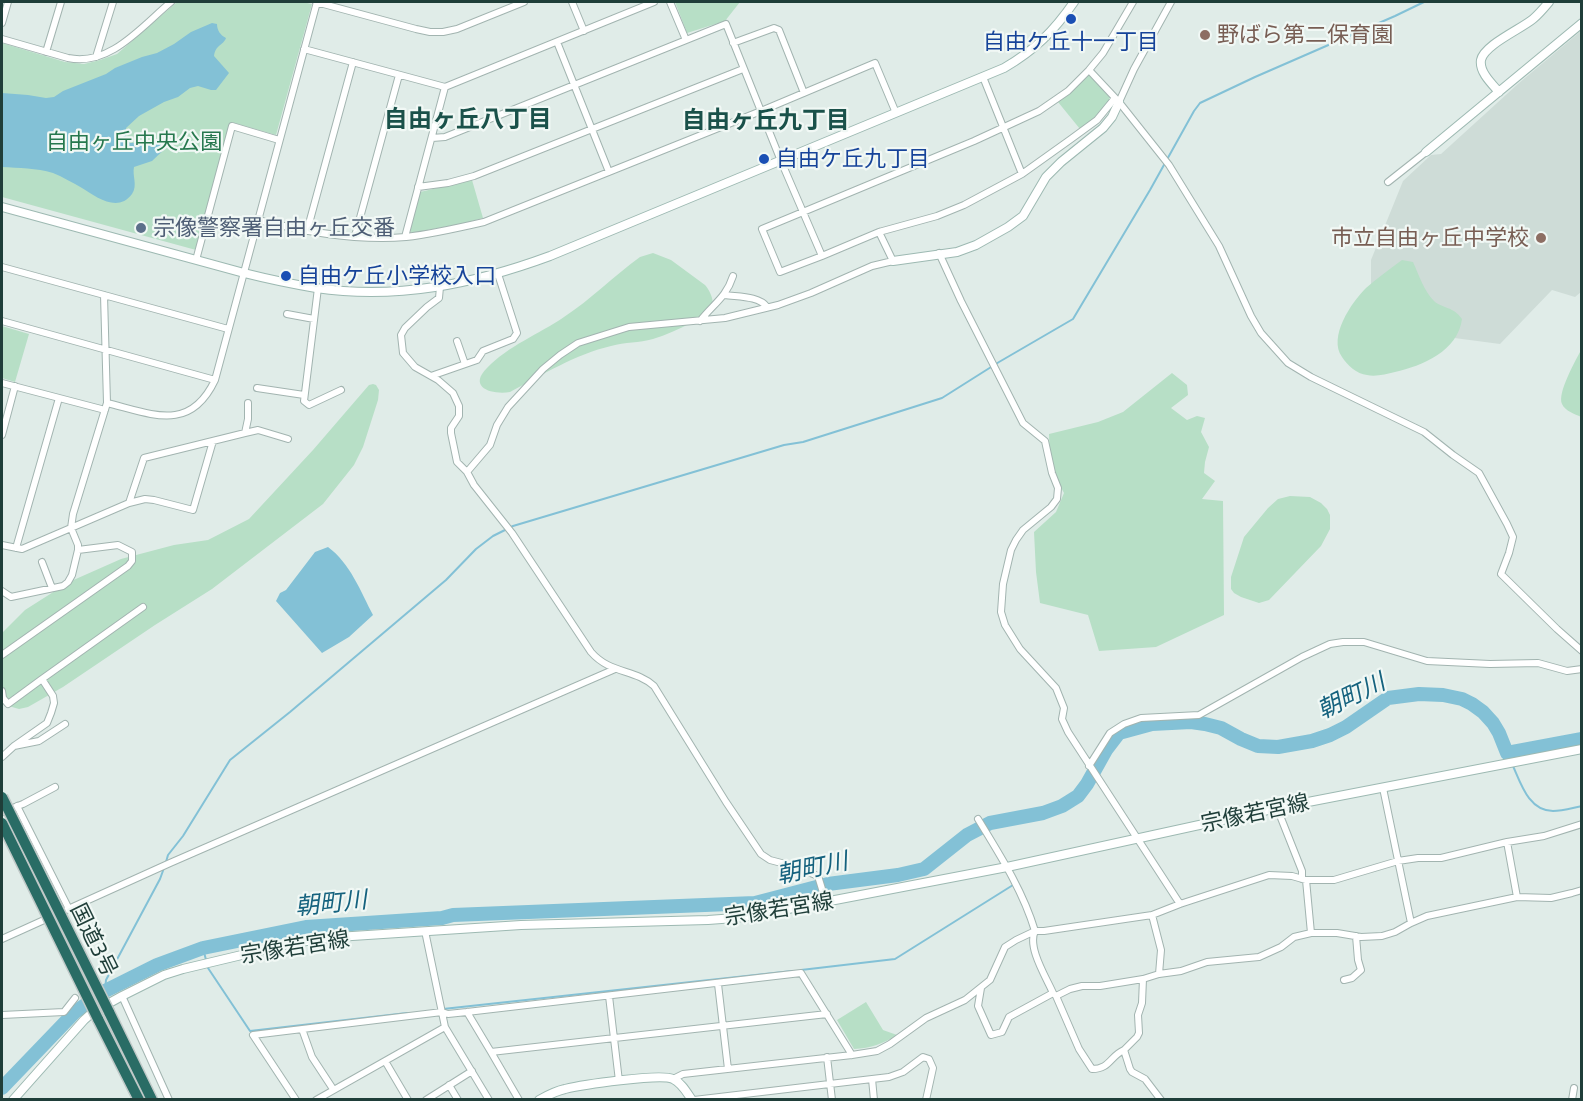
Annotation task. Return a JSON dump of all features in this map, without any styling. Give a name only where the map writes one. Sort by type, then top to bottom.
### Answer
[{"type":"highway","name":"国道3号","points":[[2,797],[153,1100]]},
{"type":"highway","name":"国道3号","points":[[2,824],[139,1100]]},
{"type":"street","points":[[2,23],[8,2]]},
{"type":"street","points":[[46,52],[61,2]]},
{"type":"street","points":[[96,57],[112,2]]},
{"type":"street","points":[[2,39],[76,60],[96,57],[120,47],[171,2]]},
{"type":"street","points":[[107,403],[156,415],[171,416],[194,409],[204,399],[215,380],[317,2],[430,32],[443,32],[457,29],[524,2]]},
{"type":"street","points":[[572,2],[584,31]]},
{"type":"street","points":[[304,49],[445,87],[654,2]]},
{"type":"street","points":[[670,2],[686,40]]},
{"type":"street","points":[[2,207],[244,273],[318,288],[375,292],[408,291],[472,281],[550,256],[1004,68],[1041,42],[1074,2]]},
{"type":"street","points":[[1117,100],[1097,120],[1022,174],[964,205],[938,216],[879,232],[780,272],[762,229],[1039,111],[1068,91],[1089,70],[1103,53],[1133,2]]},
{"type":"street","points":[[467,472],[490,445],[497,424],[508,407],[543,369],[578,343],[629,327],[725,318],[767,307],[811,294],[872,266],[939,253],[957,252],[976,245],[1008,227],[1023,216],[1046,177],[1103,128],[1112,117],[1117,100],[1171,2]]},
{"type":"street","points":[[1499,92],[1483,70],[1482,57],[1487,49],[1532,20],[1549,2]]},
{"type":"street","points":[[1388,182],[1581,23]]},
{"type":"street","points":[[432,138],[445,137],[726,24],[822,256]]},
{"type":"street","points":[[733,43],[774,28],[779,30],[804,93]]},
{"type":"street","points":[[557,42],[609,172]]},
{"type":"street","points":[[307,231],[353,62]]},
{"type":"street","points":[[258,220],[307,231],[355,236],[405,237],[484,222],[875,63],[896,113]]},
{"type":"street","points":[[418,187],[448,183],[474,176],[743,69]]},
{"type":"street","points":[[1089,70],[1117,100],[1169,165],[1219,246],[1251,316],[1262,333],[1288,363],[1311,377],[1424,432],[1479,473],[1513,537],[1501,574],[1581,651]]},
{"type":"street","points":[[355,236],[399,75]]},
{"type":"street","points":[[982,77],[1022,174]]},
{"type":"street","points":[[405,237],[445,87]]},
{"type":"street","points":[[195,260],[232,126],[279,140]]},
{"type":"street","points":[[879,232],[893,261]]},
{"type":"street","points":[[939,253],[1023,423],[1046,441],[1052,473],[1058,488],[1057,499],[1051,507],[1023,530],[1011,550],[1001,612],[1005,625],[1020,649],[1056,688],[1064,708],[1062,719],[1068,732],[1180,904]]},
{"type":"street","points":[[2,267],[228,329]]},
{"type":"street","points":[[431,376],[477,360],[483,351],[513,339],[517,333],[498,274]]},
{"type":"street","points":[[700,321],[725,295],[733,276]]},
{"type":"street","points":[[440,286],[439,298],[405,328],[401,335],[403,354],[415,367],[447,386],[459,406],[459,416],[451,428],[457,462],[512,533],[591,652],[599,660],[615,669],[646,679],[654,686],[761,854],[770,860],[818,876],[826,902]]},
{"type":"street","points":[[318,288],[304,401],[309,405],[341,390]]},
{"type":"street","points":[[725,295],[743,297],[765,304],[767,307]]},
{"type":"street","points":[[2,591],[11,597],[63,586],[72,574],[78,550],[71,528],[73,514],[107,403],[104,296]]},
{"type":"street","points":[[287,314],[314,319]]},
{"type":"street","points":[[2,321],[215,380]]},
{"type":"street","points":[[457,341],[465,364]]},
{"type":"street","points":[[2,383],[105,410]]},
{"type":"street","points":[[2,435],[15,386]]},
{"type":"street","points":[[256,388],[304,395]]},
{"type":"street","points":[[16,548],[59,398]]},
{"type":"street","points":[[244,433],[248,419],[248,403]]},
{"type":"street","points":[[129,503],[144,458],[258,430],[288,439]]},
{"type":"street","points":[[2,546],[22,549],[129,503],[145,499],[193,510],[213,441]]},
{"type":"street","points":[[2,655],[132,561],[132,552],[118,545],[78,550]]},
{"type":"street","points":[[42,562],[52,588]]},
{"type":"street","points":[[2,691],[3,698],[8,704],[143,608]]},
{"type":"street","points":[[1089,766],[1110,733],[1124,724],[1140,718],[1199,715],[1302,657],[1330,644],[1364,642],[1427,661],[1490,664],[1538,663],[1567,671],[1581,669]]},
{"type":"street","points":[[2,939],[170,863],[615,669]]},
{"type":"street","points":[[2,757],[47,723],[54,703],[53,696],[42,679]]},
{"type":"street","points":[[14,746],[39,741],[65,724]]},
{"type":"street","name":"宗像若宮線","points":[[13,1100],[84,1020],[102,1006],[164,975],[238,955],[292,943],[337,937],[521,925],[735,918],[1007,867],[1276,808],[1581,749]]},
{"type":"street","points":[[2,812],[55,787]]},
{"type":"street","points":[[1383,788],[1411,923]]},
{"type":"street","points":[[17,806],[69,909]]},
{"type":"street","points":[[1276,808],[1302,871],[1311,933]]},
{"type":"street","points":[[978,819],[1007,867],[1032,919],[1035,931],[1033,936],[1035,952],[1079,1049],[1092,1069],[1106,1066],[1137,1037],[1143,979]]},
{"type":"street","points":[[673,1079],[683,1074],[877,1051],[926,1018],[965,1000],[981,988],[990,980],[1005,947],[1035,931],[1152,915],[1269,875],[1292,876],[1304,880],[1334,880],[1398,861],[1441,858],[1507,842],[1544,836],[1581,824]]},
{"type":"street","points":[[1507,842],[1517,897]]},
{"type":"street","points":[[981,988],[978,1006],[991,1035],[1002,1032],[1009,1017],[1070,989],[1143,979],[1181,971],[1207,962],[1259,957],[1281,947],[1294,937],[1311,933],[1382,936],[1427,916],[1517,897],[1551,898],[1581,890]]},
{"type":"street","points":[[1152,915],[1161,950],[1159,974]]},
{"type":"street","points":[[425,931],[445,1027],[489,1100]]},
{"type":"street","points":[[1344,980],[1359,974],[1361,970],[1356,936]]},
{"type":"street","points":[[296,1100],[253,1035],[801,973],[852,1055]]},
{"type":"street","points":[[718,984],[728,1069]]},
{"type":"street","points":[[122,996],[169,1100]]},
{"type":"street","points":[[609,996],[619,1082]]},
{"type":"street","points":[[2,1015],[64,1012],[75,998]]},
{"type":"street","points":[[467,1012],[519,1100]]},
{"type":"street","points":[[491,1052],[827,1014]]},
{"type":"street","points":[[316,1100],[445,1027]]},
{"type":"street","points":[[302,1029],[312,1057],[333,1089]]},
{"type":"street","points":[[1124,1050],[1132,1072],[1145,1079],[1161,1100]]},
{"type":"street","points":[[827,1057],[832,1100]]},
{"type":"street","points":[[544,1098],[556,1091],[578,1086],[654,1077],[673,1079],[693,1100],[889,1077],[903,1072],[923,1057],[929,1059],[933,1068],[926,1100]]},
{"type":"street","points":[[385,1061],[408,1100]]},
{"type":"street","points":[[426,1100],[472,1071]]},
{"type":"street","points":[[872,1079],[874,1100]]},
{"type":"street","points":[[449,1085],[458,1100]]},
{"type":"street","points":[[1572,1100],[1574,1088]]},
{"type":"shaded area","points":[[1581,31],[1581,292],[1575,297],[1552,290],[1500,344],[1424,334],[1371,304],[1371,260],[1403,181],[1431,155],[1441,154],[1519,83]]},
{"type":"green space","name":"自由ヶ丘中央公園","points":[[177,2],[302,2],[312,4],[276,135],[231,122],[196,250],[2,197],[2,43],[65,62],[84,64],[117,54]]},
{"type":"green space","points":[[675,2],[740,2],[725,21],[687,33]]},
{"type":"green space","points":[[1092,75],[1110,97],[1102,111],[1080,129],[1058,102]]},
{"type":"green space","points":[[472,180],[483,218],[412,233],[410,231],[420,192]]},
{"type":"green space","points":[[653,253],[671,260],[705,285],[712,300],[711,312],[708,315],[653,339],[616,345],[585,354],[510,392],[490,391],[481,385],[482,375],[487,368],[504,353],[574,310],[640,257]]},
{"type":"green space","points":[[1402,260],[1413,262],[1434,301],[1452,310],[1462,319],[1459,330],[1454,340],[1446,348],[1416,366],[1374,376],[1360,373],[1347,363],[1338,349],[1339,330],[1360,294]]},
{"type":"green space","points":[[2,326],[29,334],[15,382],[2,378]]},
{"type":"green space","points":[[1581,350],[1581,417],[1565,409],[1561,399],[1568,377]]},
{"type":"green space","points":[[1172,373],[1187,385],[1188,395],[1171,408],[1187,420],[1197,416],[1205,418],[1201,432],[1209,447],[1204,473],[1215,481],[1202,499],[1223,501],[1224,615],[1156,647],[1099,651],[1088,615],[1040,603],[1034,532],[1056,512],[1064,493],[1050,467],[1049,434],[1098,422],[1123,412]]},
{"type":"green space","points":[[373,384],[379,390],[378,400],[363,447],[354,465],[323,504],[212,589],[63,687],[28,707],[19,709],[5,705],[2,699],[2,633],[25,610],[69,582],[121,559],[174,545],[208,540],[249,519],[369,385]]},
{"type":"green space","points":[[1290,496],[1310,497],[1321,503],[1330,515],[1330,529],[1321,546],[1269,600],[1259,603],[1241,597],[1231,589],[1231,577],[1244,537],[1278,499]]},
{"type":"green space","points":[[866,1002],[883,1030],[897,1035],[877,1045],[854,1049],[837,1020]]},
{"type":"water","points":[[212,23],[217,24],[219,32],[226,38],[216,49],[214,56],[229,73],[216,90],[198,86],[190,88],[178,97],[139,116],[126,128],[126,137],[130,143],[168,141],[171,143],[152,161],[134,167],[135,187],[126,200],[107,202],[53,173],[2,167],[2,93],[54,97],[115,68],[157,53],[191,32]]},
{"type":"water","points":[[328,547],[349,569],[373,615],[349,637],[322,653],[276,601],[280,593],[286,590],[315,552]]},
{"type":"waterway","points":[[166,862],[168,855],[183,836],[230,760],[446,580],[476,549],[493,536],[513,526],[784,445],[803,442],[942,398],[1073,319],[1200,103],[1424,2]]},
{"type":"waterway","name":"朝町川","points":[[2,1088],[75,1012],[105,991],[157,965],[203,948],[306,927],[442,918],[453,915],[755,903],[828,884],[898,875],[924,869],[967,835],[990,823],[1043,813],[1062,806],[1078,796],[1119,733],[1152,724],[1191,722],[1205,724],[1221,728],[1258,746],[1278,747],[1330,735],[1346,727],[1388,698],[1419,694],[1443,695],[1462,699],[1472,704],[1493,723],[1507,753],[1582,739]]},
{"type":"waterway","points":[[1507,753],[1510,761]]},
{"type":"waterway","points":[[1513,766],[1527,795],[1538,806],[1553,811],[1582,806]]},
{"type":"waterway","points":[[105,991],[106,980],[164,868]]},
{"type":"waterway","points":[[801,970],[895,959],[1013,885]]},
{"type":"waterway","points":[[203,948],[208,968],[250,1031],[407,1013]]},
{"type":"waterway","points":[[443,1009],[792,971]]},
{"type":"place","name":"自由ケ丘十一丁目","points":[[1071,19]]},
{"type":"place","name":"野ばら第二保育園","points":[[1205,35]]},
{"type":"place","name":"自由ケ丘九丁目","points":[[764,159]]},
{"type":"place","name":"宗像警察署自由ヶ丘交番","points":[[141,228]]},
{"type":"place","name":"市立自由ヶ丘中学校","points":[[1541,238]]},
{"type":"place","name":"自由ケ丘小学校入口","points":[[286,276]]},
{"type":"district","name":"自由ヶ丘八丁目","points":[[468,119]]},
{"type":"district","name":"自由ヶ丘九丁目","points":[[766,120]]}]
